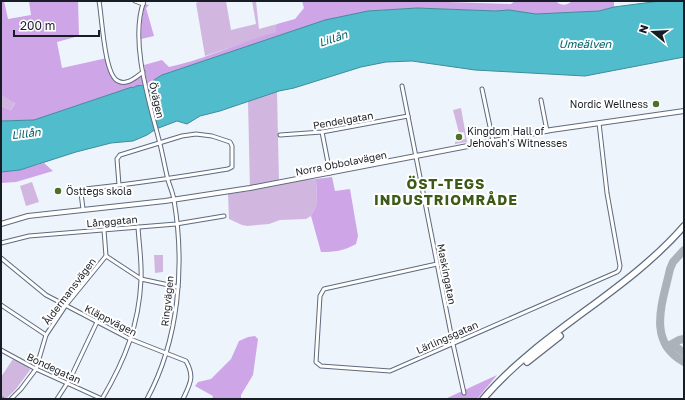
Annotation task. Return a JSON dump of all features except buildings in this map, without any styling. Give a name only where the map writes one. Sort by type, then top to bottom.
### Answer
[{"type":"highway","points":[[483,399],[500,380],[526,358],[645,264],[684,226]]},
{"type":"highway","points":[[488,399],[519,368],[650,265],[684,232]]},
{"type":"street","points":[[100,1],[107,58],[112,76],[118,81],[127,82],[143,72]]},
{"type":"street","points":[[135,1],[144,3]]},
{"type":"street","name":"Övägen","points":[[144,3],[140,20],[139,40],[143,72],[174,200]]},
{"type":"street","name":"Maskingatan","points":[[402,86],[464,393]]},
{"type":"street","points":[[482,90],[493,141]]},
{"type":"street","points":[[541,100],[547,131]]},
{"type":"street","name":"Norra Obbolavägen","points":[[1,224],[28,216],[174,200],[250,188],[547,131],[684,111]]},
{"type":"street","name":"Pendelgatan","points":[[280,135],[322,132],[408,116]]},
{"type":"street","name":"Lärlingsgatan","points":[[437,264],[324,289],[320,296],[316,362],[321,366],[390,371],[619,270],[607,193],[599,123]]},
{"type":"street","points":[[322,132],[330,173]]},
{"type":"street","points":[[83,209],[82,193],[84,190],[119,186],[168,180],[232,167],[232,146],[230,142],[212,136],[196,134],[182,136],[118,157],[119,186]]},
{"type":"street","name":"Ringvägen","points":[[147,399],[154,387],[171,336],[178,287],[178,246],[174,200]]},
{"type":"street","name":"Långgatan","points":[[1,243],[29,236],[176,224],[224,216]]},
{"type":"street","points":[[102,399],[126,353],[138,310],[141,279],[138,227]]},
{"type":"street","name":"Åldermansvägen","points":[[11,399],[36,370],[46,335],[66,305],[106,256],[104,230]]},
{"type":"street","points":[[106,256],[141,279],[178,287]]},
{"type":"street","name":"Kläppvägen","points":[[1,258],[46,295],[130,340],[186,361],[192,374],[183,399]]},
{"type":"street","points":[[1,305],[46,335]]},
{"type":"street","points":[[57,399],[68,383],[97,322]]},
{"type":"street","name":"Bondegatan","points":[[1,350],[36,370],[102,399]]},
{"type":"shaded area","points":[[1,1],[4,1],[8,19],[31,15],[29,1],[78,1],[79,36],[57,42],[62,68],[107,58],[114,79],[127,82],[143,72],[144,84],[34,120],[1,121],[1,106],[11,110],[15,103],[1,95]]},
{"type":"shaded area","points":[[201,1],[226,1],[231,30],[256,24],[252,1],[256,1],[259,29],[277,24],[277,32],[205,56],[196,3]]},
{"type":"shaded area","points":[[302,1],[415,1],[511,4],[515,1],[556,1],[559,4],[564,5],[572,1],[614,1],[614,7],[599,11],[536,14],[509,10],[496,11],[417,8],[368,11],[284,34],[162,75],[154,80],[152,84],[147,83],[144,65],[162,60],[169,67],[183,64],[276,32],[277,24],[295,19],[304,8]]},
{"type":"shaded area","points":[[145,4],[149,5],[146,8],[154,36],[141,39],[142,20]]},
{"type":"shaded area","points":[[277,91],[279,182],[316,179],[317,204],[311,216],[306,219],[280,220],[269,224],[242,225],[229,219],[228,194],[250,191],[248,101]]},
{"type":"shaded area","points":[[1,95],[15,102],[11,110],[1,106]]},
{"type":"shaded area","points":[[461,108],[467,142],[455,144],[455,142],[465,139],[464,132],[459,133],[453,110]]},
{"type":"shaded area","points":[[44,163],[53,171],[16,182],[1,183],[1,172],[20,170]]},
{"type":"shaded area","points":[[332,177],[335,191],[350,189],[358,236],[356,244],[352,246],[339,251],[321,252],[311,216],[317,204],[316,179]]},
{"type":"shaded area","points":[[32,182],[39,202],[26,206],[20,186]]},
{"type":"shaded area","points":[[154,255],[163,255],[163,272],[155,273]]},
{"type":"shaded area","points":[[255,336],[258,339],[253,375],[241,395],[241,399],[212,399],[213,396],[195,386],[198,382],[211,379],[231,359],[239,341]]},
{"type":"shaded area","points":[[13,359],[30,370],[16,389],[6,399],[1,396],[1,377]]},
{"type":"shaded area","points":[[497,375],[477,399],[445,399]]},
{"type":"water","name":"Umeälven","points":[[660,1],[684,1],[684,57],[585,76],[475,70],[412,61],[386,62],[361,67],[294,88],[279,91],[220,111],[200,116],[187,124],[177,121],[156,129],[133,141],[111,143],[76,152],[20,170],[1,172],[1,121],[34,120],[132,87],[151,84],[162,75],[325,20],[368,11],[417,8],[496,11],[509,10],[536,14],[599,11],[614,7]]},
{"type":"taxiway","points":[[684,250],[673,262],[670,269],[661,307],[660,320],[661,332],[665,343],[672,353],[684,362]]},
{"type":"taxiway","points":[[670,345],[684,339]]},
{"type":"taxiway","points":[[666,345],[674,345],[684,353]]},
{"type":"place","name":"Nordic Wellness","points":[[656,104]]},
{"type":"place","name":"Kingdom Hall of Jehovah's Witnesses","points":[[459,137]]},
{"type":"place","name":"Östtegs skola","points":[[58,191]]},
{"type":"district","name":"ÖST-TEGS INDUSTRIOMRÅDE","points":[[446,192]]},
{"type":"water label","name":"Lillån","points":[[333,38]]},
{"type":"water label","name":"Lillån","points":[[26,133]]}]
